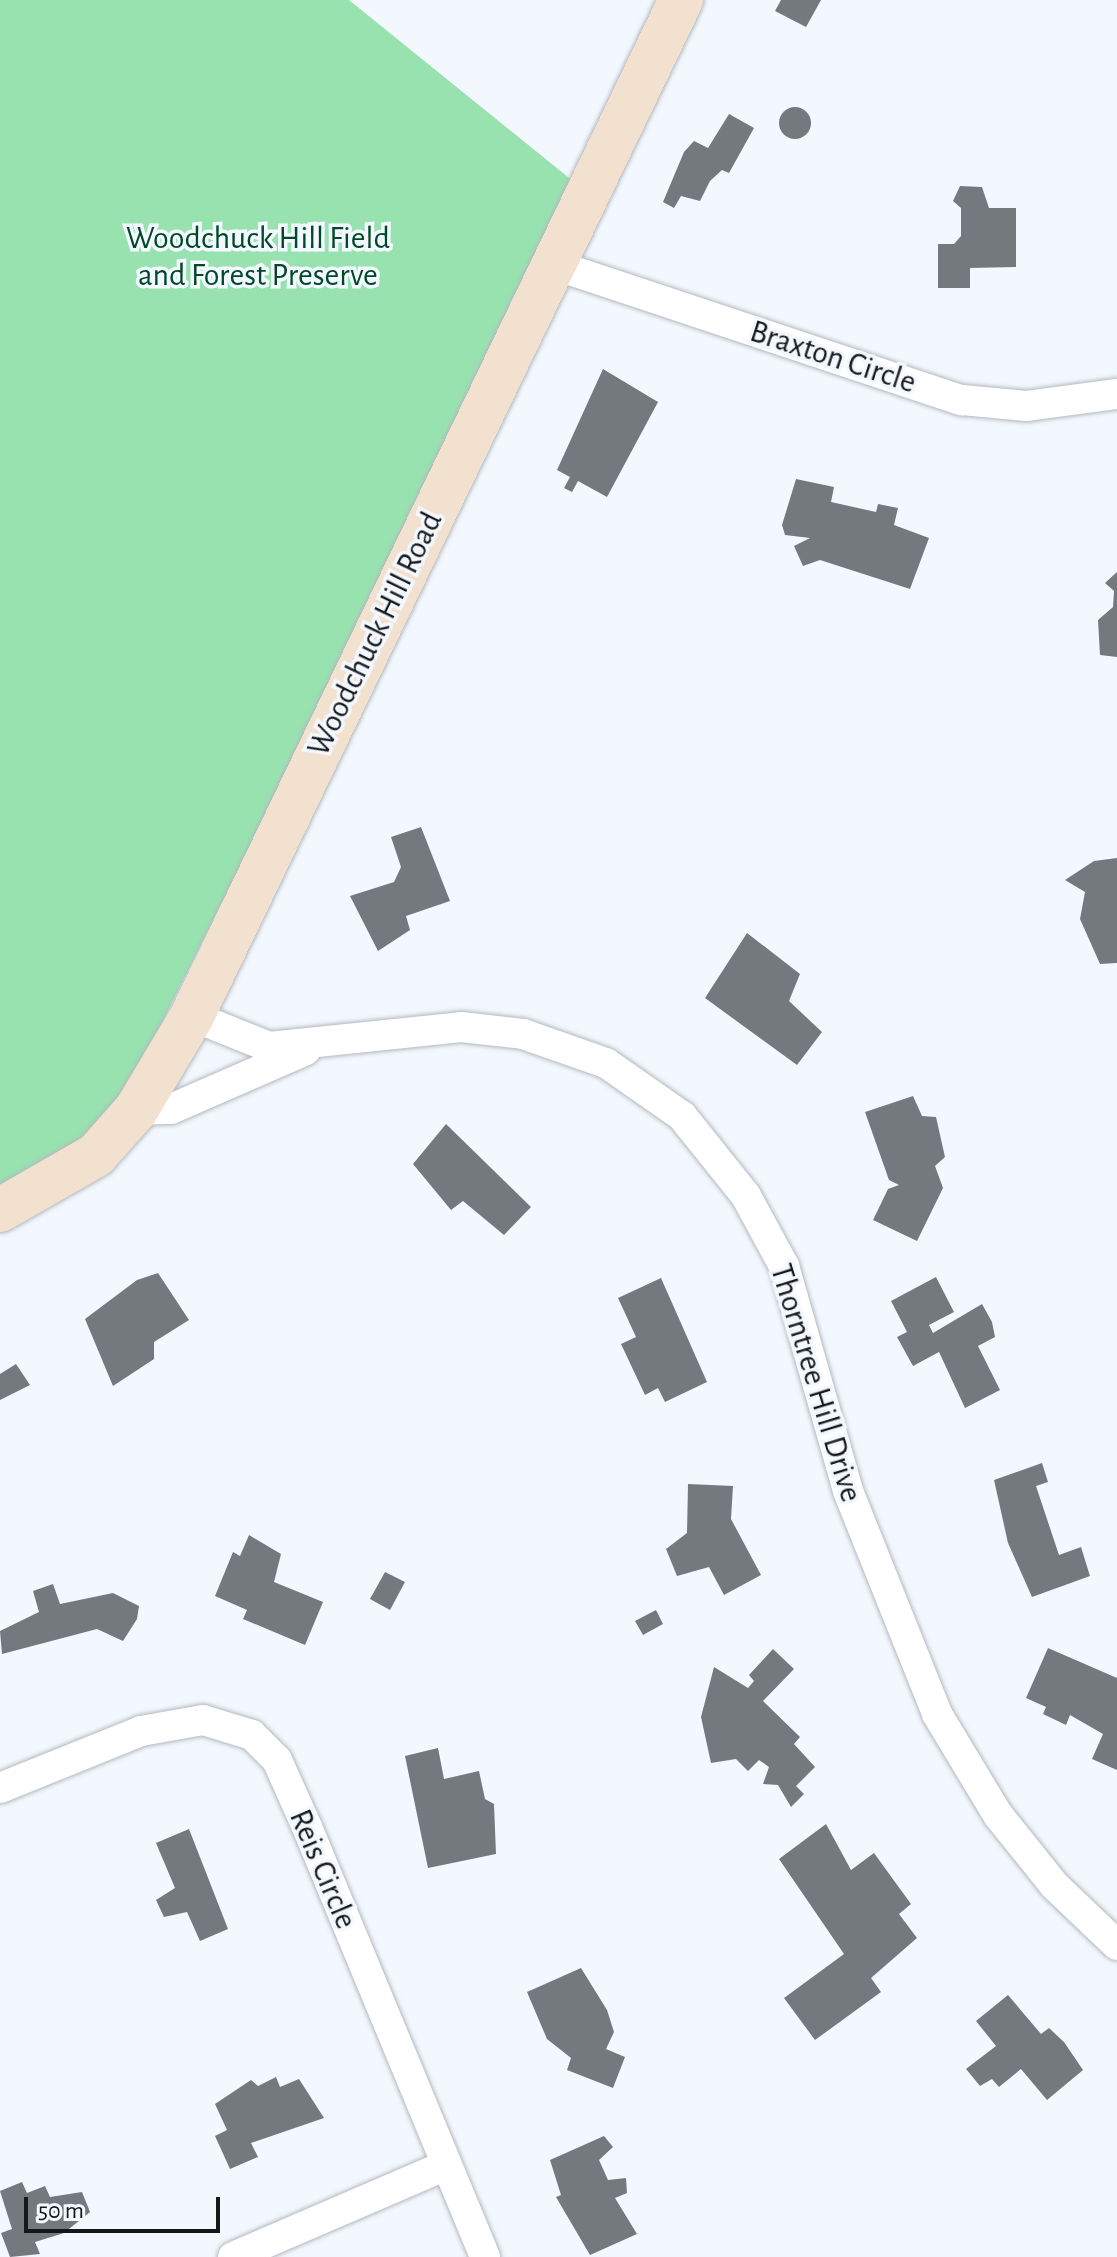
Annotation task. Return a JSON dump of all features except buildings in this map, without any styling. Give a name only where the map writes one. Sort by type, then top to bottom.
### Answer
[{"type":"street","name":"Woodchuck Hill Road","points":[[0,1210],[96,1155],[136,1110],[192,1016],[681,0]]},
{"type":"street","name":"Braxton Circle","points":[[555,265],[962,400],[1027,406],[1117,394]]},
{"type":"street","name":"Thorntree Hill Drive","points":[[192,1016],[257,1044],[313,1047],[461,1027],[523,1034],[606,1063],[682,1116],[746,1196],[784,1266],[848,1491],[937,1714],[998,1815],[1054,1885],[1117,1945]]},
{"type":"street","name":"Thorntree Hill Drive","points":[[136,1110],[171,1109],[224,1090],[313,1047]]},
{"type":"street","name":"Reis Circle","points":[[0,1788],[141,1731],[203,1720],[252,1735],[277,1760],[307,1827],[444,2166],[485,2257]]},
{"type":"street","points":[[233,2257],[444,2166]]},
{"type":"green space","name":"Woodchuck Hill Field and Forest Preserve","points":[[0,0],[349,0],[579,186],[122,1103],[86,1143],[0,1194]]}]
